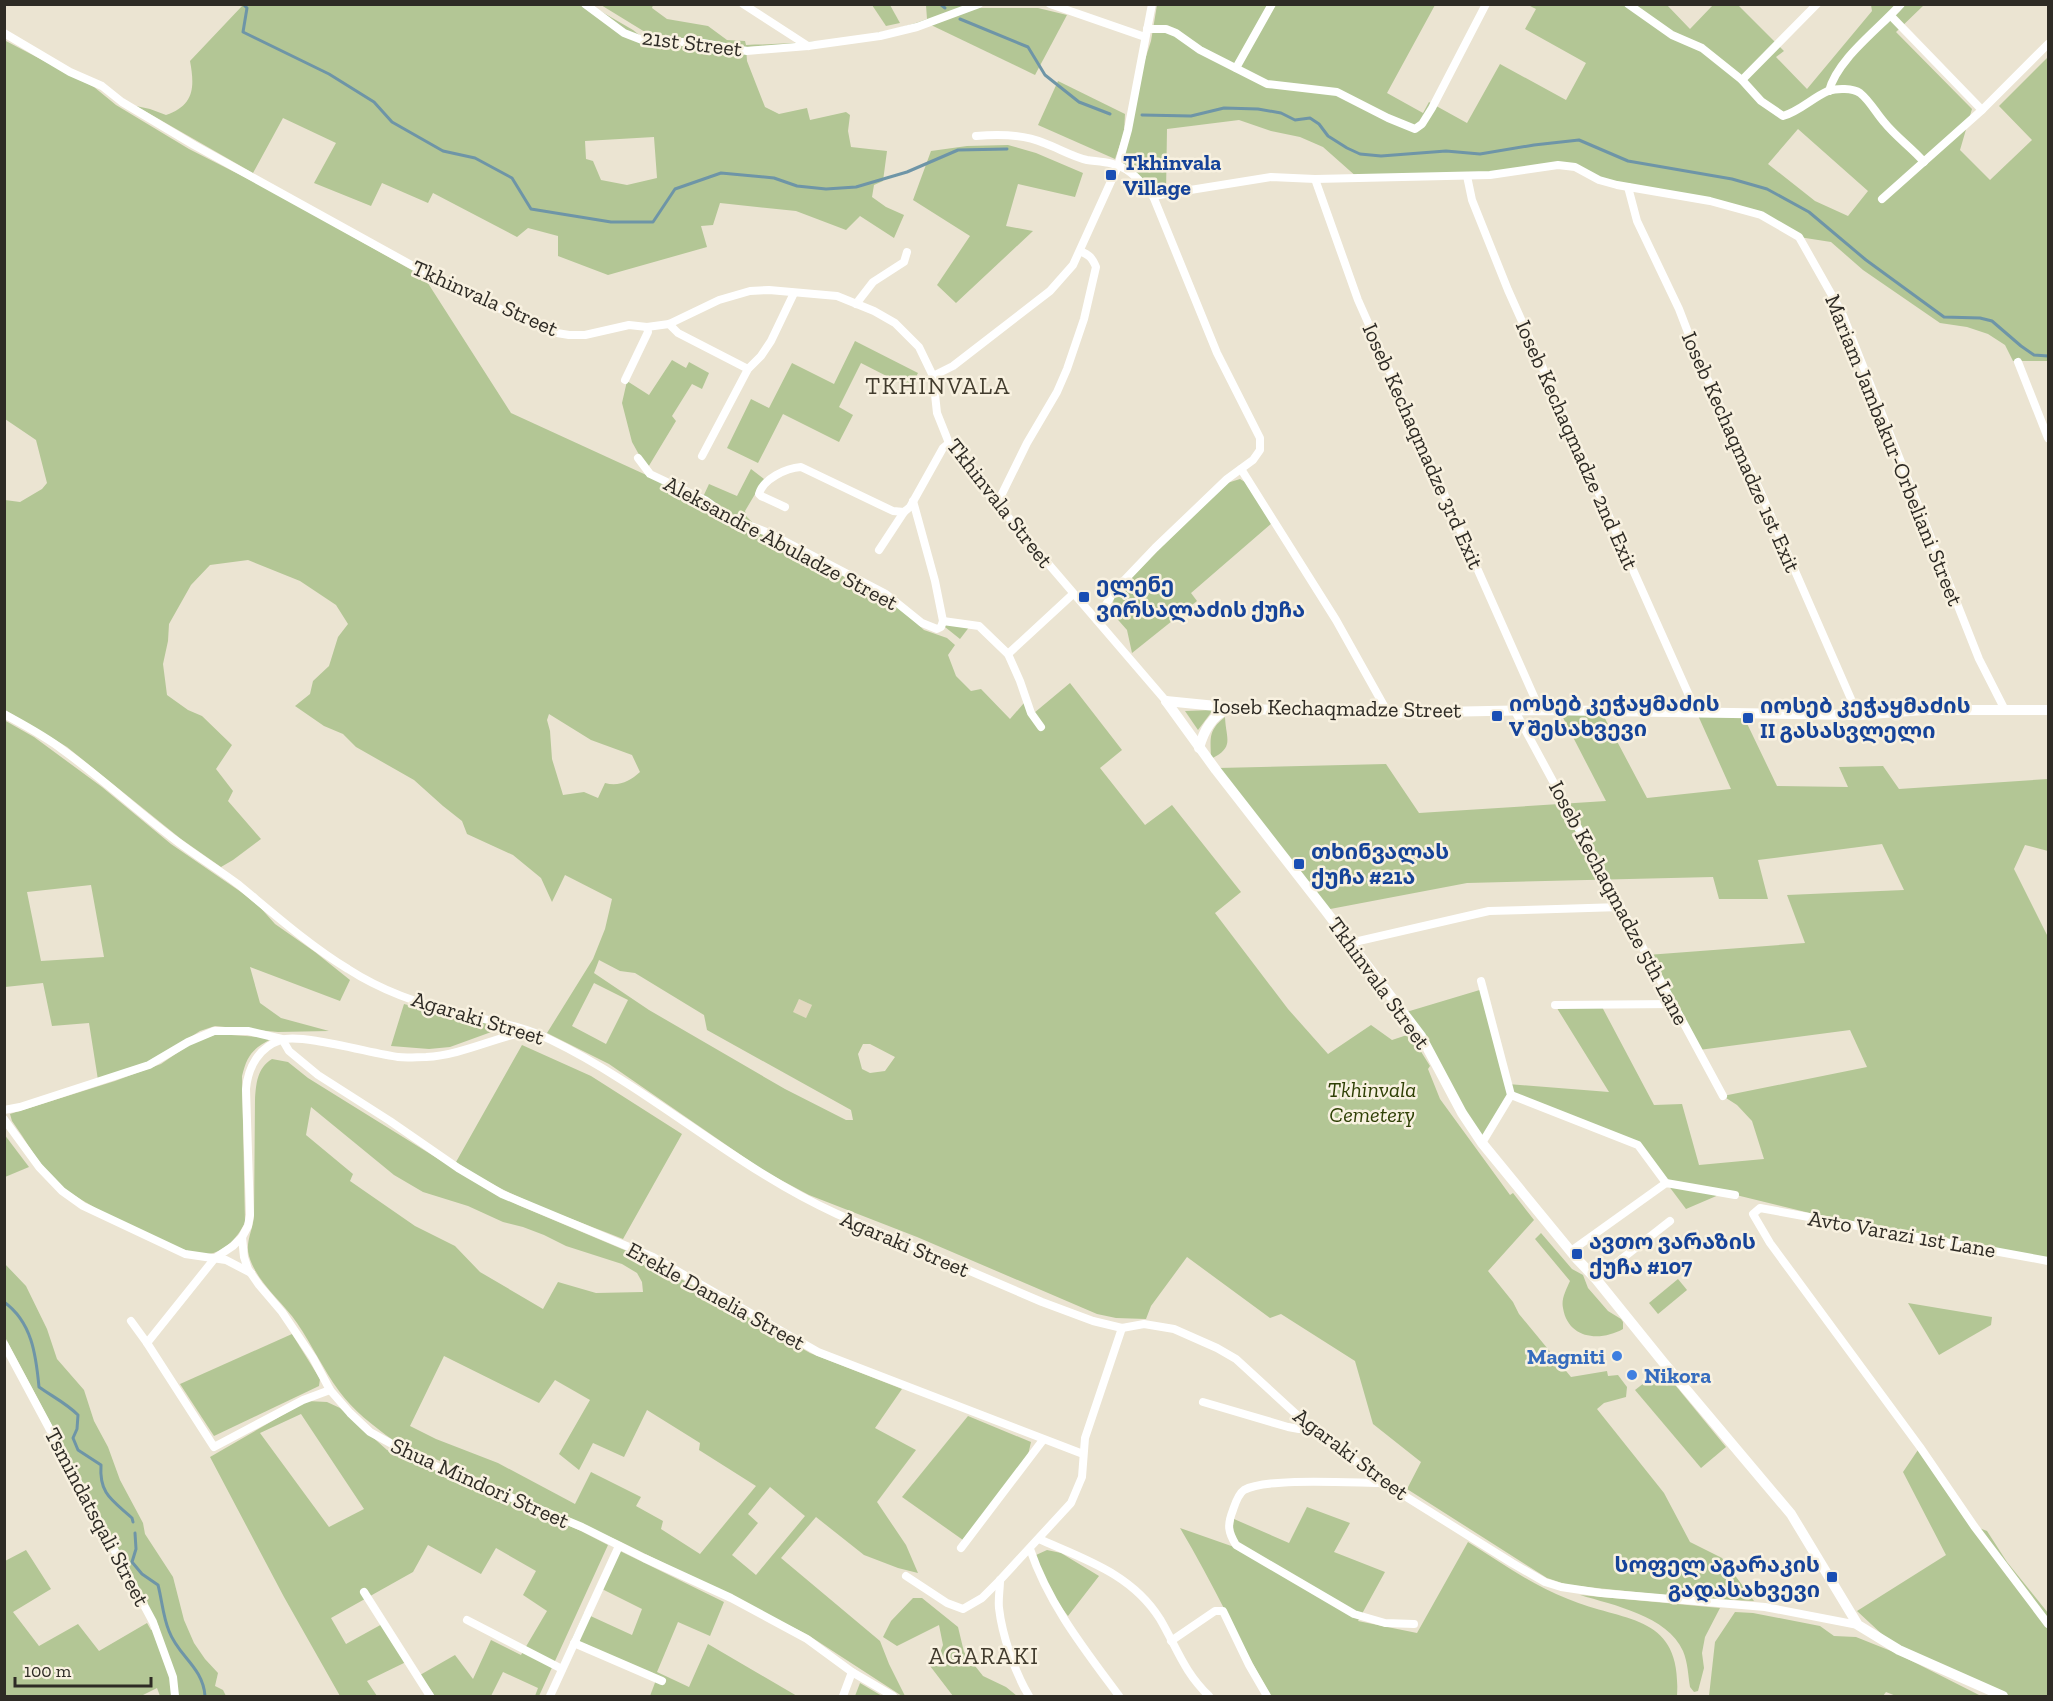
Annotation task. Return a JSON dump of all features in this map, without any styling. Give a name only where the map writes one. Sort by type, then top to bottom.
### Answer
[{"type":"street","name":"21st Street","points":[[585,4],[624,33],[642,39],[703,43],[747,51],[808,46],[880,36],[917,27],[979,4]]},
{"type":"street","points":[[743,4],[808,46]]},
{"type":"street","points":[[1050,4],[1146,33],[1166,29],[1176,33],[1200,50],[1267,84],[1337,92],[1415,129],[1422,124],[1486,4]]},
{"type":"street","points":[[933,376],[952,366],[1050,291],[1072,265],[1118,166],[1128,130],[1152,4]]},
{"type":"street","points":[[1236,68],[1272,4]]},
{"type":"street","points":[[1628,4],[1672,35],[1702,48],[1742,80],[1761,101],[1783,116],[1809,104],[1829,91],[1846,89],[1859,92],[1885,124],[1924,162]]},
{"type":"street","points":[[1742,80],[1817,4]]},
{"type":"street","points":[[1829,91],[1832,79],[1852,54],[1901,4]]},
{"type":"street","points":[[1890,16],[1982,110]]},
{"type":"street","name":"Tkhinvala Street","points":[[4,33],[70,72],[102,86],[122,102],[194,145],[478,300],[551,332],[585,335],[629,325],[647,327],[669,324],[719,300],[750,291],[769,290],[837,296],[874,311],[895,323],[908,334],[919,346],[933,376],[937,413],[949,443],[1073,594],[1166,701],[1199,748],[1421,1036],[1462,1113],[1482,1143],[1791,1515],[1858,1625]]},
{"type":"street","points":[[1882,199],[1982,110],[2049,44]]},
{"type":"street","points":[[976,136],[1018,136],[1042,142],[1088,160],[1103,160],[1127,170],[1153,196],[1216,353],[1260,438],[1260,450],[1253,460],[1227,479],[1147,556],[1114,591],[1097,620]]},
{"type":"street","name":"Mariam Jambakur-Orbeliani Street","points":[[1153,196],[1271,177],[1467,176],[1511,173],[1558,165],[1575,167],[1599,180],[1710,201],[1761,215],[1799,237],[1842,314],[1972,642],[2005,710]]},
{"type":"street","name":"Ioseb Kechaqmadze 2nd Exit","points":[[1467,176],[1472,200],[1508,290],[1696,711]]},
{"type":"street","name":"Ioseb Kechaqmadze 3rd Exit","points":[[1315,178],[1358,300],[1540,710]]},
{"type":"street","name":"Ioseb Kechaqmadze 1st Exit","points":[[1628,187],[1637,221],[1679,309],[1699,361],[1761,493],[1858,714]]},
{"type":"street","points":[[998,504],[1027,443],[1057,392],[1077,342],[1096,267],[1089,255],[1080,251]]},
{"type":"street","points":[[856,304],[873,282],[904,262],[907,252]]},
{"type":"street","points":[[702,456],[748,369],[771,341],[794,293]]},
{"type":"street","points":[[669,324],[678,333],[748,369]]},
{"type":"street","points":[[625,380],[648,332],[647,327]]},
{"type":"street","points":[[2018,362],[2049,438]]},
{"type":"street","points":[[879,550],[913,501],[943,448],[949,443]]},
{"type":"street","name":"Aleksandre Abuladze Street","points":[[638,458],[650,474],[705,500],[730,518],[769,532],[886,594],[922,623],[937,629],[941,627],[943,621],[935,581],[913,501]]},
{"type":"street","points":[[784,507],[760,496],[759,490],[777,475],[801,467],[893,511],[904,512]]},
{"type":"street","points":[[1241,469],[1336,620],[1388,713]]},
{"type":"street","points":[[1008,654],[1073,594]]},
{"type":"street","points":[[943,621],[979,626],[1008,654],[1032,712],[1041,727]]},
{"type":"street","name":"Ioseb Kechaqmadze Street","points":[[1166,701],[1229,708],[1388,713],[1540,710],[1858,714],[1923,710],[2049,710]]},
{"type":"street","points":[[1199,748],[1206,728],[1221,712],[1229,708]]},
{"type":"street","name":"Ioseb Kechaqmadze 5th Lane","points":[[1515,711],[1723,1096]]},
{"type":"street","name":"Agaraki Street","points":[[4,714],[62,749],[178,842],[222,872],[306,939],[370,982],[440,1008],[530,1031],[576,1052],[624,1080],[758,1171],[809,1202],[1042,1302],[1093,1321],[1122,1328],[1144,1324],[1174,1329],[1217,1348],[1236,1359],[1309,1426],[1384,1483],[1545,1582],[1561,1587],[1660,1600],[1758,1607],[1858,1625]]},
{"type":"street","points":[[1350,943],[1489,911],[1621,907]]},
{"type":"street","points":[[1481,981],[1511,1095],[1482,1143]]},
{"type":"street","points":[[1554,1005],[1674,1004]]},
{"type":"street","points":[[4,1110],[20,1107],[149,1065],[188,1042],[214,1031],[248,1031],[282,1039],[302,1038],[401,1058],[453,1052],[506,1035],[530,1031]]},
{"type":"street","name":"Shua Mindori Street","points":[[282,1039],[267,1047],[254,1061],[248,1077],[250,1215],[248,1226],[242,1237],[244,1257],[252,1274],[282,1312],[313,1358],[330,1390],[350,1413],[370,1432],[388,1444],[582,1527],[731,1598],[807,1639],[852,1672],[893,1696]]},
{"type":"street","name":"Erekle Danelia Street","points":[[282,1039],[289,1050],[318,1075],[458,1168],[502,1194],[653,1257],[818,1352],[1083,1454]]},
{"type":"street","points":[[1511,1095],[1638,1144],[1666,1183],[1735,1195]]},
{"type":"street","points":[[4,1119],[39,1167],[62,1191],[83,1206],[185,1254],[235,1264],[252,1274]]},
{"type":"street","points":[[1571,1251],[1666,1183]]},
{"type":"street","name":"Avto Varazi 1st Lane","points":[[2049,1261],[1760,1208],[1753,1214],[1770,1243],[1920,1447],[1974,1526],[2049,1624]]},
{"type":"street","points":[[1596,1279],[1670,1221]]},
{"type":"street","points":[[147,1343],[214,1258],[233,1246],[242,1237]]},
{"type":"street","points":[[131,1321],[214,1447],[303,1400],[330,1390]]},
{"type":"street","points":[[906,1576],[947,1603],[963,1610],[982,1598],[1071,1503],[1082,1477],[1086,1438],[1122,1328]]},
{"type":"street","name":"Tsmindatsqali Street","points":[[4,1344],[153,1622],[173,1677],[175,1696]]},
{"type":"street","points":[[1203,1402],[1288,1427],[1299,1429],[1309,1426]]},
{"type":"street","points":[[961,1548],[1043,1440]]},
{"type":"street","points":[[1384,1483],[1291,1482],[1258,1486],[1239,1495],[1231,1513],[1228,1532],[1236,1545],[1353,1614],[1385,1623],[1414,1624]]},
{"type":"street","points":[[1039,1539],[1111,1571],[1142,1596],[1159,1618],[1193,1680],[1209,1696]]},
{"type":"street","points":[[550,1696],[619,1546]]},
{"type":"street","points":[[1030,1549],[1040,1578],[1063,1618],[1119,1696]]},
{"type":"street","points":[[1000,1580],[999,1608],[1003,1629],[1021,1683],[1029,1696]]},
{"type":"street","points":[[363,1592],[430,1696]]},
{"type":"street","points":[[1171,1641],[1215,1611],[1223,1611],[1267,1696]]},
{"type":"street","points":[[467,1620],[562,1669]]},
{"type":"street","points":[[1858,1625],[1899,1650],[2003,1696]]},
{"type":"street","points":[[574,1643],[662,1682]]},
{"type":"street","points":[[843,1696],[852,1672]]},
{"type":"shaded area","points":[[799,999],[812,1005],[806,1018],[792,1012]]},
{"type":"green space","points":[[243,5],[590,5],[643,38],[681,38],[645,32],[601,5],[653,5],[652,8],[667,19],[708,26],[727,40],[745,41],[746,45],[831,40],[746,47],[747,61],[765,107],[779,114],[807,108],[810,120],[846,112],[850,115],[848,131],[851,147],[887,151],[883,181],[874,185],[872,197],[886,207],[904,215],[894,238],[860,216],[846,230],[796,211],[720,203],[713,225],[701,226],[707,247],[608,275],[558,256],[558,236],[528,228],[517,237],[433,193],[428,203],[382,183],[371,206],[314,183],[336,143],[283,118],[253,173],[136,106],[166,115],[182,106],[187,101],[192,87],[190,61]],"holes":[[[654,137],[657,178],[627,185],[601,180],[593,161],[586,159],[585,141]]]},
{"type":"green space","points":[[872,5],[890,5],[900,23],[886,26]]},
{"type":"green space","points":[[926,5],[967,5],[927,22],[892,32],[853,37],[883,32],[927,19]]},
{"type":"green space","points":[[1157,5],[1435,5],[1387,93],[1423,113],[1429,102],[1467,123],[1500,64],[1566,100],[1586,63],[1525,29],[1536,9],[1528,5],[1667,5],[1690,29],[1713,5],[1738,5],[1784,51],[1776,57],[1807,89],[1872,11],[1871,5],[1924,5],[1896,32],[1972,109],[1960,150],[1990,180],[2032,140],[1999,106],[2048,57],[2048,361],[2013,361],[2005,345],[1988,334],[1967,327],[1940,323],[1863,270],[1831,242],[1799,237],[1761,215],[1617,185],[1575,167],[1511,173],[1358,178],[1323,147],[1300,137],[1271,131],[1239,120],[1167,129],[1166,194],[1153,196],[1118,166],[1132,100],[1151,41]],"holes":[[[1798,129],[1868,191],[1848,216],[1815,201],[1768,164]]]},
{"type":"green space","points":[[975,8],[1038,8],[1067,15],[1035,75],[931,25]]},
{"type":"green space","name":"Tkhinvala Cemetery","points":[[4,40],[94,87],[116,105],[189,149],[270,190],[424,277],[511,413],[703,501],[729,519],[768,534],[886,596],[924,630],[947,638],[955,645],[948,655],[956,676],[971,691],[981,689],[1010,719],[1024,703],[1034,713],[1070,683],[1122,750],[1100,768],[1145,825],[1172,805],[1241,892],[1215,913],[1288,1009],[1328,1054],[1371,1025],[1392,1040],[1410,1034],[1430,1066],[1428,1069],[1440,1099],[1510,1195],[1513,1193],[1534,1220],[1488,1271],[1513,1302],[1519,1314],[1571,1377],[1607,1371],[1608,1376],[1618,1375],[1627,1387],[1626,1397],[1604,1403],[1597,1409],[1664,1493],[1690,1542],[1722,1558],[1754,1601],[1693,1598],[1568,1585],[1547,1578],[1407,1489],[1421,1462],[1373,1424],[1355,1361],[1281,1314],[1270,1318],[1187,1257],[1151,1306],[1146,1319],[1116,1318],[1097,1314],[917,1237],[809,1195],[764,1171],[609,1064],[547,1033],[593,959],[605,929],[612,899],[565,875],[552,902],[541,878],[513,855],[467,834],[462,821],[414,780],[356,747],[343,734],[324,726],[295,706],[310,694],[313,681],[329,666],[338,637],[348,624],[336,605],[300,581],[248,560],[210,565],[191,585],[169,624],[163,664],[167,695],[188,710],[202,716],[232,745],[216,769],[233,791],[228,801],[261,839],[221,867],[181,839],[67,747],[5,710],[5,500],[20,502],[42,489],[47,483],[36,440],[5,419]],"holes":[[[549,714],[591,740],[632,755],[640,772],[624,782],[605,783],[598,798],[584,792],[563,795],[552,759],[547,720]],[[599,960],[620,971],[635,973],[704,1015],[707,1030],[851,1110],[853,1120],[846,1120],[785,1089],[649,1010],[594,973]],[[594,983],[628,1000],[606,1044],[572,1026]],[[799,999],[812,1005],[806,1018],[793,1012]],[[863,1044],[870,1044],[895,1057],[885,1071],[870,1073],[862,1069],[858,1054]]]},
{"type":"green space","points":[[1058,81],[1125,114],[1124,133],[1115,159],[1038,125]]},
{"type":"green space","points":[[1008,145],[1036,153],[1083,173],[1075,197],[1018,184],[1006,226],[1033,231],[956,303],[937,285],[970,236],[913,200],[931,151],[967,146]]},
{"type":"green space","points":[[855,341],[918,373],[910,388],[861,363],[839,407],[853,415],[839,442],[783,414],[758,463],[727,448],[751,399],[769,408],[792,363],[834,384]]},
{"type":"green space","points":[[672,360],[686,368],[689,362],[709,373],[702,389],[692,384],[672,416],[676,421],[647,469],[632,442],[622,403],[627,381],[649,395]]},
{"type":"green space","points":[[751,469],[764,479],[745,511],[753,523],[747,524],[703,497],[709,484],[737,496]]},
{"type":"green space","points":[[1240,479],[1245,482],[1272,523],[1191,593],[1197,601],[1132,653],[1127,630],[1112,613],[1114,595],[1224,484]]},
{"type":"green space","points":[[946,624],[970,626],[960,639],[945,627]]},
{"type":"green space","points":[[1213,710],[1198,730],[1185,711]]},
{"type":"green space","points":[[1559,710],[1601,711],[1647,798],[1731,789],[1696,711],[1741,711],[1777,786],[1848,787],[1839,767],[1883,766],[1899,789],[2048,779],[2048,851],[2025,845],[2014,869],[2048,937],[2048,1261],[1826,1217],[1732,1194],[1721,1194],[1686,1209],[1638,1145],[1511,1095],[1482,1143],[1403,1013],[1483,989],[1508,1084],[1609,1092],[1555,1005],[1601,1005],[1654,1105],[1682,1104],[1699,1165],[1764,1159],[1752,1121],[1737,1105],[1723,1096],[1867,1067],[1850,1030],[1699,1050],[1647,955],[1805,943],[1787,895],[1904,890],[1882,844],[1758,860],[1768,899],[1719,899],[1713,877],[1467,883],[1325,910],[1218,768],[1386,764],[1419,813],[1606,801]]},
{"type":"green space","points":[[1225,717],[1226,747],[1219,755],[1211,759],[1213,731]]},
{"type":"green space","points":[[4,720],[34,737],[102,787],[171,844],[241,892],[259,906],[275,924],[350,980],[340,1001],[250,967],[260,1003],[281,1018],[329,1031],[278,1032],[215,1026],[200,1031],[156,1059],[98,1080],[89,1023],[52,1026],[43,983],[5,987]],"holes":[[[91,885],[104,957],[41,961],[27,892]]]},
{"type":"green space","points":[[404,1004],[505,1027],[450,1047],[429,1049],[391,1046]]},
{"type":"green space","points":[[217,1034],[273,1038],[260,1045],[252,1053],[242,1076],[245,1222],[231,1242],[214,1253],[195,1253],[154,1238],[105,1214],[66,1190],[44,1168],[12,1121],[10,1114],[161,1064],[190,1044]]},
{"type":"green space","points":[[522,1045],[591,1076],[682,1134],[623,1239],[516,1196],[456,1162]]},
{"type":"green space","points":[[272,1059],[288,1062],[308,1078],[477,1183],[518,1205],[648,1260],[810,1353],[902,1389],[875,1428],[916,1450],[877,1502],[906,1545],[918,1573],[864,1555],[816,1517],[781,1558],[880,1641],[905,1696],[808,1635],[619,1541],[393,1440],[357,1411],[333,1383],[297,1323],[258,1275],[249,1256],[249,1241],[254,1216],[255,1094],[258,1077]],"holes":[[[311,1107],[394,1175],[423,1192],[468,1206],[503,1222],[544,1235],[566,1246],[622,1264],[637,1273],[642,1282],[643,1292],[596,1293],[558,1282],[543,1309],[480,1272],[455,1246],[415,1226],[350,1181],[353,1174],[306,1135]],[[444,1356],[539,1403],[555,1380],[590,1400],[559,1454],[579,1470],[593,1443],[624,1457],[647,1410],[700,1443],[699,1450],[756,1486],[700,1554],[661,1529],[663,1521],[636,1506],[641,1497],[591,1472],[575,1504],[498,1463],[436,1439],[410,1426]],[[770,1487],[805,1516],[756,1575],[732,1555],[758,1523],[748,1514]]]},
{"type":"green space","points":[[4,1134],[29,1167],[5,1177],[4,1177]]},
{"type":"green space","points":[[1541,1233],[1572,1269],[1583,1275],[1588,1288],[1608,1311],[1621,1319],[1623,1329],[1605,1336],[1595,1336],[1578,1332],[1571,1326],[1566,1318],[1563,1305],[1564,1294],[1570,1281],[1535,1239]]},
{"type":"green space","points":[[4,1263],[26,1286],[47,1329],[57,1359],[84,1390],[94,1421],[108,1447],[120,1480],[143,1523],[145,1534],[173,1577],[184,1620],[194,1643],[218,1673],[215,1686],[223,1690],[226,1696],[160,1696],[157,1688],[141,1696],[5,1696],[5,1561],[26,1550],[51,1589],[13,1612],[39,1646],[78,1624],[99,1651],[147,1623],[151,1630],[159,1627],[5,1337]]},
{"type":"green space","points":[[1678,1279],[1687,1290],[1658,1314],[1649,1303]]},
{"type":"green space","points":[[1908,1303],[1992,1317],[1991,1325],[1939,1355]]},
{"type":"green space","points":[[292,1334],[320,1379],[319,1386],[214,1436],[180,1384]]},
{"type":"green space","points":[[1662,1369],[1726,1447],[1701,1468],[1635,1390]]},
{"type":"green space","points":[[307,1401],[327,1402],[340,1408],[387,1450],[579,1530],[608,1545],[539,1696],[535,1696],[538,1688],[503,1672],[491,1696],[435,1696],[420,1675],[455,1655],[473,1679],[491,1640],[521,1655],[547,1611],[523,1595],[536,1571],[496,1548],[481,1574],[428,1545],[413,1572],[331,1618],[346,1644],[384,1623],[406,1662],[367,1681],[377,1696],[340,1696],[284,1597],[210,1457]],"holes":[[[301,1414],[364,1509],[329,1527],[260,1433]]]},
{"type":"green space","points":[[968,1416],[1031,1442],[1028,1455],[963,1540],[902,1497]]},
{"type":"green space","points":[[1920,1447],[1974,1526],[1987,1531],[2007,1562],[2048,1613],[2048,1696],[2003,1696],[1899,1650],[1857,1611],[1946,1555],[1903,1472]]},
{"type":"green space","points":[[1307,1507],[1350,1523],[1334,1552],[1385,1572],[1358,1621],[1417,1633],[1468,1542],[1542,1587],[1590,1607],[1629,1618],[1646,1625],[1660,1635],[1670,1649],[1676,1669],[1677,1696],[1271,1696],[1180,1528],[1237,1548],[1232,1532],[1234,1519],[1289,1543]]},
{"type":"green space","points":[[616,1549],[724,1602],[710,1636],[678,1622],[657,1672],[689,1687],[708,1644],[797,1696],[650,1696],[656,1680],[571,1641],[584,1613],[632,1635],[642,1609],[598,1587]]},
{"type":"green space","points":[[1047,1550],[1061,1553],[1099,1576],[1068,1616],[1038,1571],[1036,1555]]},
{"type":"green space","points":[[1580,1595],[1720,1608],[1705,1637],[1702,1653],[1704,1668],[1698,1691],[1694,1692],[1690,1687],[1683,1651],[1676,1639],[1665,1629],[1623,1608]]},
{"type":"green space","points":[[913,1598],[922,1598],[958,1627],[964,1652],[983,1676],[1006,1687],[1017,1696],[953,1696],[927,1662],[939,1656],[943,1645],[939,1625],[897,1646],[883,1637],[891,1621]]},
{"type":"green space","points":[[1735,1612],[1753,1613],[1820,1626],[1834,1636],[1856,1637],[1896,1653],[1981,1696],[1896,1696],[1886,1692],[1883,1696],[1709,1696],[1715,1642]]},
{"type":"green space","points":[[860,1683],[882,1696],[855,1696]]},
{"type":"waterway","points":[[243,4],[247,8],[243,32],[329,74],[374,102],[392,122],[443,151],[475,158],[512,178],[531,209],[611,222],[653,222],[675,189],[721,173],[774,178],[797,186],[826,189],[856,187],[907,172],[958,150],[1007,149]]},
{"type":"waterway","points":[[940,4],[945,8]]},
{"type":"waterway","points":[[960,19],[1028,47],[1045,75],[1079,102],[1110,114]]},
{"type":"waterway","points":[[1142,115],[1191,116],[1224,108],[1258,109],[1281,113],[1295,120],[1310,118],[1319,124],[1328,136],[1347,148],[1360,154],[1381,156],[1446,151],[1480,154],[1579,140],[1628,161],[1732,179],[1767,189],[1809,212],[1866,260],[1944,317],[1980,318],[1992,321],[2034,355],[2048,356]]},
{"type":"waterway","points":[[4,1302],[21,1319],[27,1329],[34,1351],[39,1387],[78,1415],[77,1429],[73,1438],[78,1450],[101,1465],[102,1483],[108,1496],[132,1518],[133,1522]]},
{"type":"waterway","points":[[135,1533],[136,1549],[132,1562],[142,1574],[158,1585],[169,1631],[178,1648],[200,1677],[205,1696]]},
{"type":"place","name":"Tkhinvala Village","points":[[1111,175]]},
{"type":"place","name":"ელენე ვირსალაძის ქუჩა","points":[[1084,597]]},
{"type":"place","name":"იოსებ კეჭაყმაძის V შესახვევი","points":[[1497,716]]},
{"type":"place","name":"იოსებ კეჭაყმაძის II გასასვლელი","points":[[1748,718]]},
{"type":"place","name":"თხინვალას ქუჩა #21ა","points":[[1299,864]]},
{"type":"place","name":"ავთო ვარაზის ქუჩა #107","points":[[1577,1254]]},
{"type":"place","name":"Magniti","points":[[1617,1356]]},
{"type":"place","name":"Nikora","points":[[1632,1375]]},
{"type":"place","name":"სოფელ აგარაკის გადასახვევი","points":[[1832,1577]]},
{"type":"district","name":"TKHINVALA","points":[[938,385]]},
{"type":"district","name":"AGARAKI","points":[[984,1655]]}]
